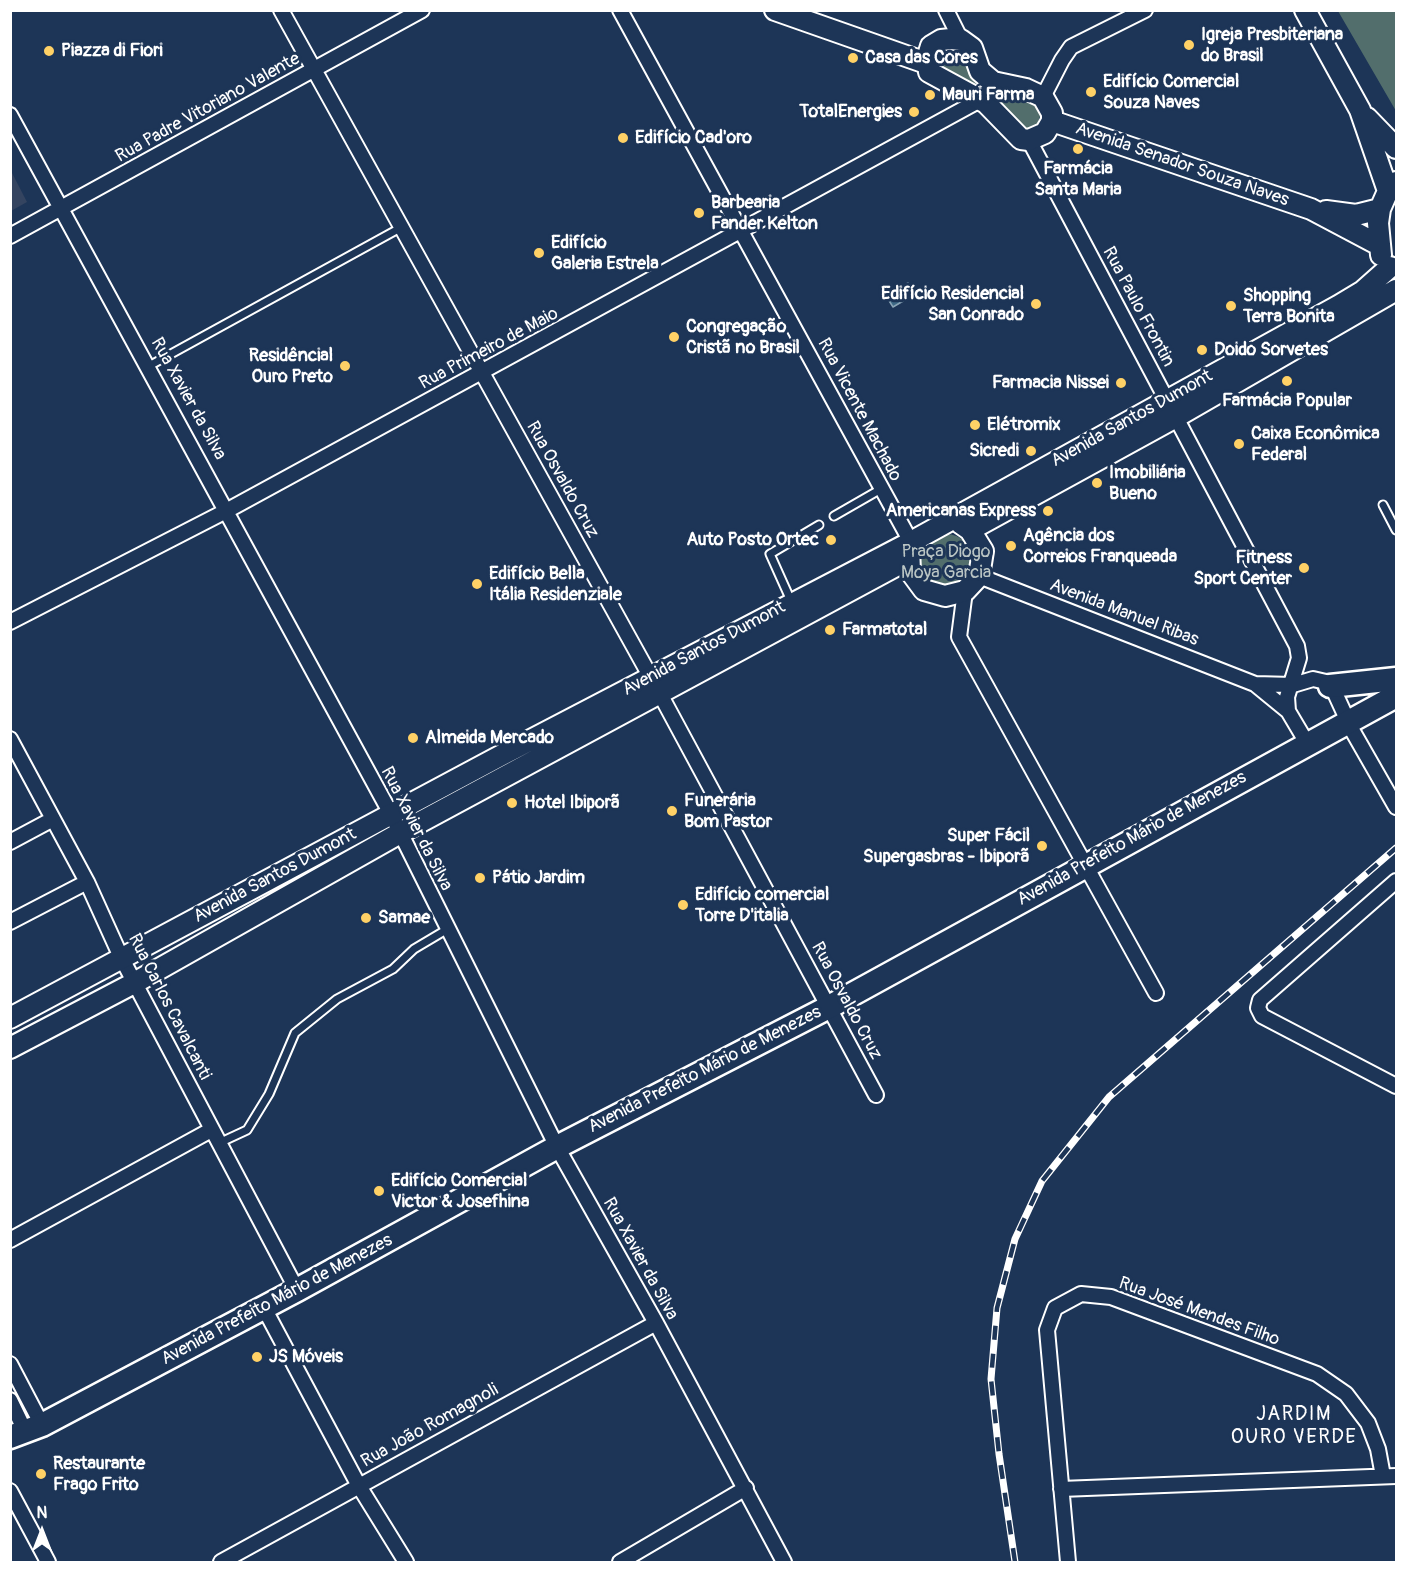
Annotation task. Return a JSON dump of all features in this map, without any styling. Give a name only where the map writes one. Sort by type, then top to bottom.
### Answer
[{"type":"main road","points":[[775,10],[926,63]]},
{"type":"main road","points":[[1305,10],[1360,110],[1388,194],[1378,223],[1379,245],[1382,257],[1393,270]]},
{"type":"main road","points":[[961,40],[972,48],[980,71],[987,78],[1001,85],[1032,91],[1043,97],[1050,105],[1052,121],[1045,133],[1029,140],[1015,135],[1002,117],[980,100],[929,72],[926,63],[931,46],[936,42],[961,40]]},
{"type":"main road","points":[[1360,110],[1396,148]]},
{"type":"main road","name":"Avenida Senador Souza Naves","points":[[1052,121],[1311,209]]},
{"type":"main road","points":[[1311,209],[1356,215],[1388,194]]},
{"type":"main road","points":[[1311,209],[1379,245]]},
{"type":"main road","name":"Avenida Santos Dumont","points":[[970,530],[1363,291],[1393,270]]},
{"type":"main road","name":"Avenida Santos Dumont","points":[[10,1018],[500,756],[655,685],[909,551],[951,520],[1171,409],[1396,290]]},
{"type":"main road","points":[[909,551],[910,572],[924,590],[945,596],[965,591],[979,576],[983,552],[970,530],[951,520]]},
{"type":"main road","name":"Avenida Santos Dumont","points":[[10,1048],[136,982],[509,774],[792,603],[909,551]]},
{"type":"main road","points":[[1330,686],[1396,679]]},
{"type":"main road","name":"Avenida Prefeito Mário de Menezes","points":[[26,1432],[264,1308],[557,1147],[829,1007],[1084,864],[1396,696]]},
{"type":"main road","points":[[500,756],[509,774]]},
{"type":"main road","points":[[250,890],[262,911]]},
{"type":"street","name":"Rua Osvaldo Cruz","points":[[281,10],[655,685],[876,1095]]},
{"type":"street","name":"Rua Padre Vitoriano Valente","points":[[10,236],[422,10]]},
{"type":"street","name":"Rua Vicente Machado","points":[[620,10],[881,489],[909,551]]},
{"type":"street","points":[[946,10],[961,40]]},
{"type":"street","points":[[1043,97],[1071,47],[1145,10]]},
{"type":"street","name":"Rua Primeiro de Maio","points":[[10,622],[228,510],[742,232],[980,100]]},
{"type":"street","name":"Rua Xavier da Silva","points":[[10,115],[63,207],[391,814],[446,930],[557,1147],[656,1323],[784,1563]]},
{"type":"street","name":"Rua Paulo Frontin","points":[[1029,140],[1297,646],[1299,658],[1293,685]]},
{"type":"street","name":"Avenida Manuel Ribas","points":[[979,576],[1255,684],[1288,711],[1307,743]]},
{"type":"street","points":[[965,591],[958,637],[1156,993]]},
{"type":"street","name":"Avenida Manuel Ribas","points":[[1255,684],[1293,685],[1312,679],[1326,682],[1330,686]]},
{"type":"street","points":[[1288,711],[1287,697],[1293,685]]},
{"type":"street","points":[[1330,686],[1396,807]]},
{"type":"street","name":"Rua Carlos Cavalcanti","points":[[10,739],[87,882],[121,957],[297,1290]]},
{"type":"street","points":[[10,842],[53,819]]},
{"type":"street","points":[[1396,881],[1260,1000],[1258,1008],[1262,1016],[1396,1086]]},
{"type":"street","points":[[10,922],[87,882]]},
{"type":"street","points":[[10,1240],[212,1130]]},
{"type":"street","name":"Rua José Mendes Filho","points":[[1068,1563],[1047,1330],[1055,1308],[1081,1294],[1111,1297],[1317,1374],[1346,1394],[1368,1423],[1390,1476]]},
{"type":"street","points":[[264,1308],[359,1486],[406,1563]]},
{"type":"street","name":"Rua João Romagnoli","points":[[221,1563],[656,1323]]},
{"type":"street","points":[[10,1364],[26,1432]]},
{"type":"street","points":[[10,1400],[26,1432]]},
{"type":"street","points":[[1060,1489],[1390,1476]]},
{"type":"street","points":[[620,1563],[746,1488]]},
{"type":"street","points":[[10,1491],[48,1563]]},
{"type":"lane","points":[[149,366],[402,227]]},
{"type":"lane","points":[[834,516],[881,489]]},
{"type":"lane","points":[[1383,505],[1396,530]]},
{"type":"lane","points":[[792,603],[770,554],[819,525]]},
{"type":"lane","points":[[219,1143],[247,1130],[269,1094],[296,1033],[337,999],[393,969],[414,949],[446,930]]},
{"type":"shaded area","points":[[11,171],[27,202],[10,211]]},
{"type":"shaded area","points":[[908,283],[915,294],[893,307],[886,296]]},
{"type":"green space","points":[[1338,11],[1396,11],[1396,111]]},
{"type":"green space","points":[[951,51],[962,56],[973,74],[994,92],[1038,106],[1041,114],[1037,125],[1032,128],[1023,128],[940,70],[940,58],[943,53]]},
{"type":"green space","name":"Praça Diogo Moya Garcia","points":[[946,534],[956,536],[965,542],[971,551],[973,561],[971,571],[965,580],[956,586],[946,588],[936,586],[927,580],[921,571],[919,561],[921,551],[927,542],[936,536]]},
{"type":"railway","points":[[1015,1562],[999,1454],[991,1379],[997,1308],[1015,1239],[1042,1181],[1109,1097],[1396,848]]},
{"type":"place","name":"Igreja Presbiteriana do Brasil","points":[[1189,45]]},
{"type":"place","name":"Piazza di Fiori","points":[[49,51]]},
{"type":"place","name":"Casa das Cores","points":[[853,58]]},
{"type":"place","name":"Edifício Comercial Souza Naves","points":[[1091,92]]},
{"type":"place","name":"Mauri Farma","points":[[930,95]]},
{"type":"place","name":"TotalEnergies","points":[[914,112]]},
{"type":"place","name":"Edifício Cad'oro","points":[[623,138]]},
{"type":"place","name":"Farmácia Santa Maria","points":[[1078,149]]},
{"type":"place","name":"Barbearia Fander Kelton","points":[[699,213]]},
{"type":"place","name":"Edifício Galeria Estrela","points":[[539,253]]},
{"type":"place","name":"Edifício Residencial San Conrado","points":[[1036,304]]},
{"type":"place","name":"Shopping Terra Bonita","points":[[1231,306]]},
{"type":"place","name":"Congregação Cristã no Brasil","points":[[674,337]]},
{"type":"place","name":"Doido Sorvetes","points":[[1202,350]]},
{"type":"place","name":"Residêncial Ouro Preto","points":[[345,366]]},
{"type":"place","name":"Farmácia Popular","points":[[1287,381]]},
{"type":"place","name":"Farmacia Nissei","points":[[1121,383]]},
{"type":"place","name":"Elétromix","points":[[975,425]]},
{"type":"place","name":"Caixa Econômica Federal","points":[[1239,444]]},
{"type":"place","name":"Sicredi","points":[[1031,451]]},
{"type":"place","name":"Imobiliária Bueno","points":[[1097,483]]},
{"type":"place","name":"Americanas Express","points":[[1048,511]]},
{"type":"place","name":"Auto Posto Ortec","points":[[831,540]]},
{"type":"place","name":"Agência dos Correios Franqueada","points":[[1011,546]]},
{"type":"place","name":"Fitness Sport Center","points":[[1304,568]]},
{"type":"place","name":"Edifício Bella Itália Residenziale","points":[[477,584]]},
{"type":"place","name":"Farmatotal","points":[[830,630]]},
{"type":"place","name":"Almeida Mercado","points":[[413,738]]},
{"type":"place","name":"Hotel Ibiporã","points":[[512,803]]},
{"type":"place","name":"Funerária Bom Pastor","points":[[672,811]]},
{"type":"place","name":"Super Fácil Supergasbras - Ibiporã","points":[[1042,846]]},
{"type":"place","name":"Pátio Jardim","points":[[480,878]]},
{"type":"place","name":"Edifício comercial Torre D'italia","points":[[683,905]]},
{"type":"place","name":"Samae","points":[[366,918]]},
{"type":"place","name":"Edifício Comercial Victor & Josefhina","points":[[379,1191]]},
{"type":"place","name":"JS Móveis","points":[[257,1357]]},
{"type":"place","name":"Restaurante Frago Frito","points":[[41,1474]]},
{"type":"district","name":"JARDIM OURO VERDE","points":[[1294,1426]]}]
